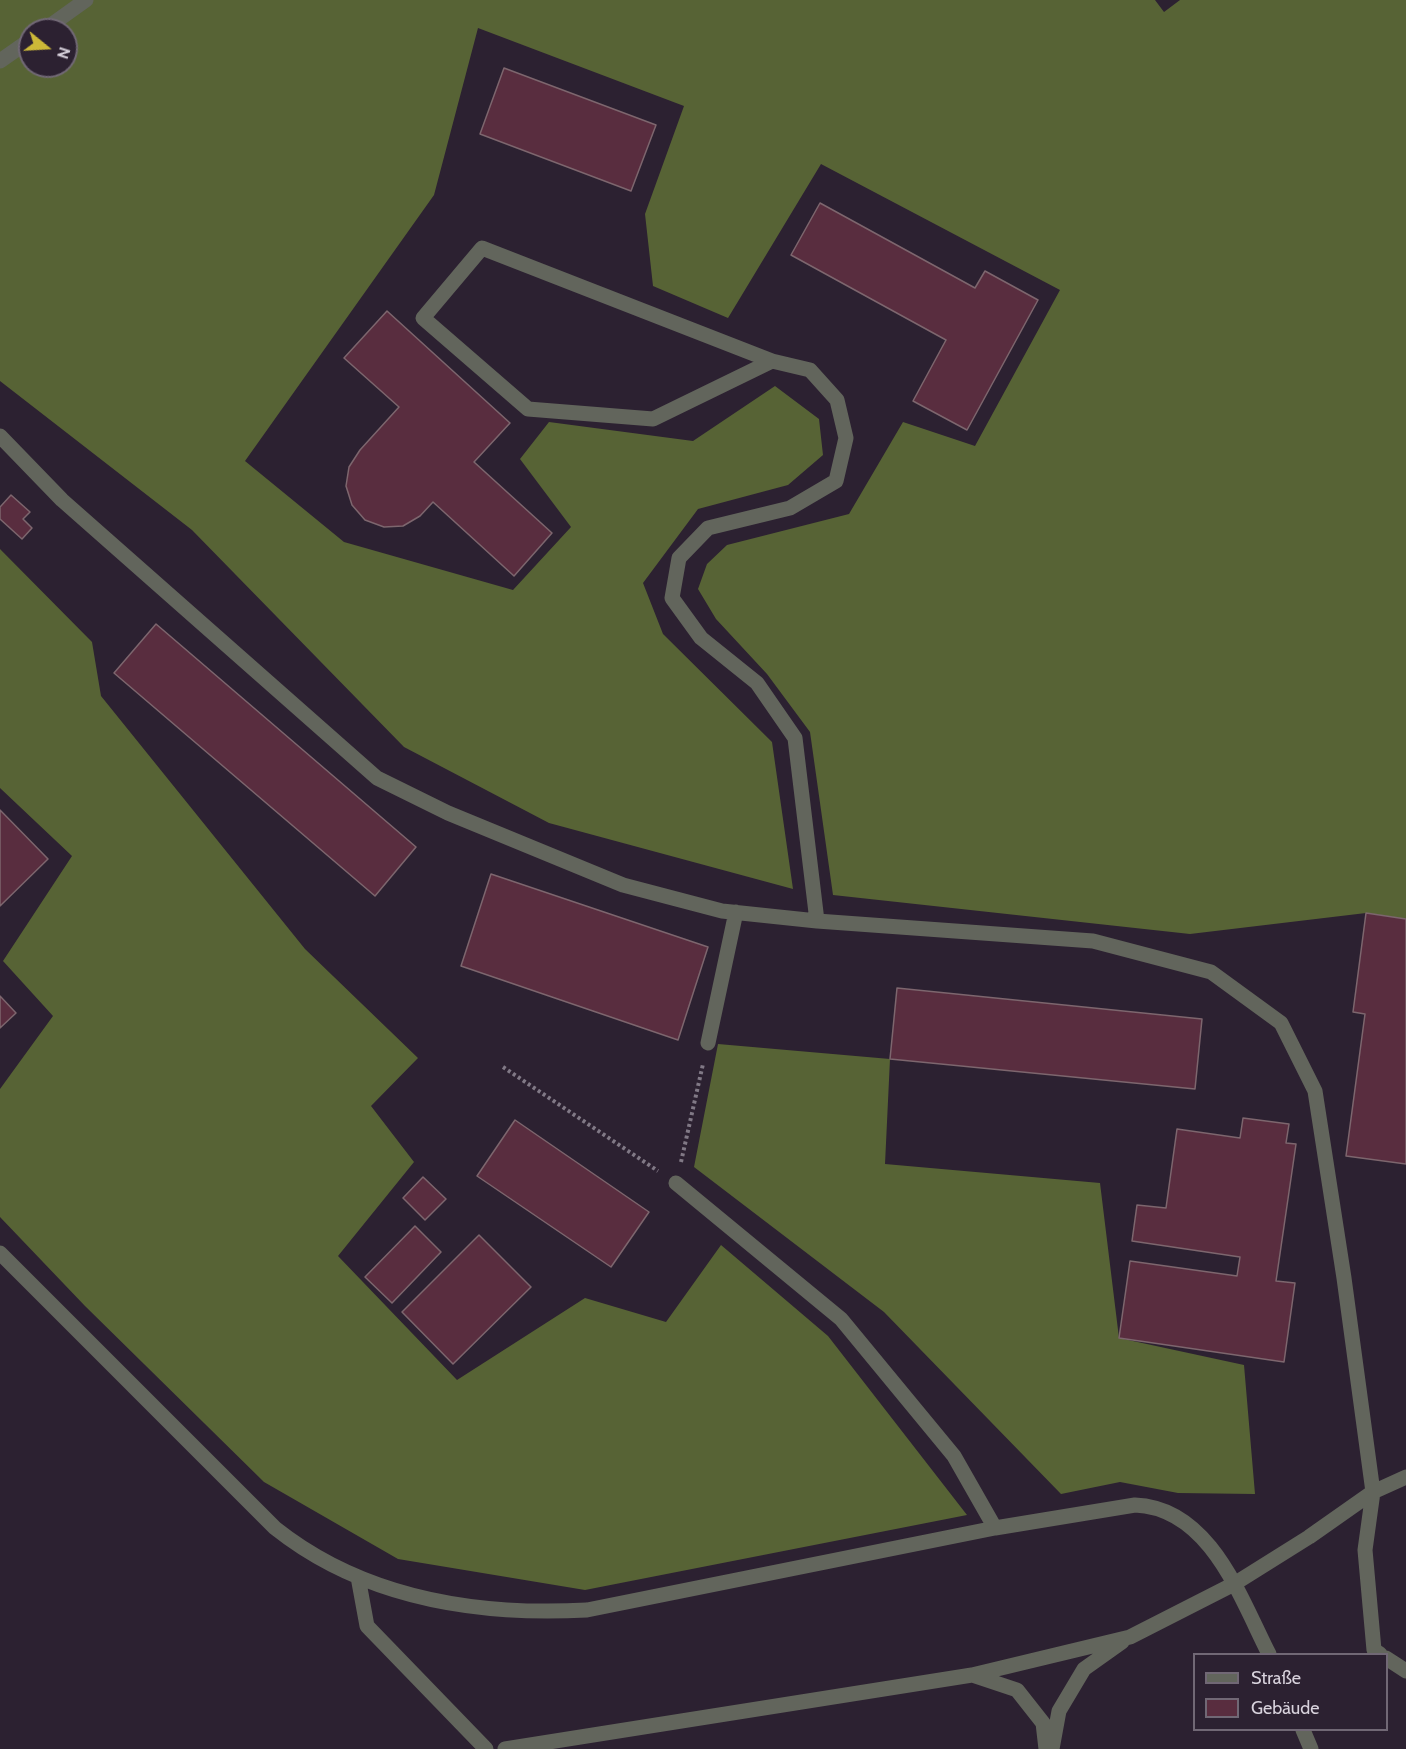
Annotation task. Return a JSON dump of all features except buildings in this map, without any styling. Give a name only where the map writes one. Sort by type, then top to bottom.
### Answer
[{"type":"lane","points":[[61,18],[86,0]]},
{"type":"lane","points":[[0,61],[18,48]]},
{"type":"lane","points":[[772,361],[653,419],[528,409],[423,318],[482,248],[772,361],[810,370],[837,400],[846,438],[836,481],[790,508],[708,528],[679,558],[672,598],[701,639],[758,683],[795,738],[816,921]]},
{"type":"lane","points":[[0,436],[62,500],[377,778],[448,813],[623,885],[736,912],[816,921],[1093,941],[1211,972],[1281,1023],[1315,1091],[1344,1278],[1373,1492],[1365,1550],[1374,1650],[1378,1653]]},
{"type":"lane","points":[[708,1042],[736,912]]},
{"type":"lane","points":[[676,1183],[842,1319],[954,1456],[995,1528]]},
{"type":"lane","points":[[0,1253],[275,1528],[304,1551],[358,1576],[415,1596],[473,1608],[532,1613],[587,1610],[995,1528],[1135,1505],[1155,1506],[1190,1525],[1209,1545],[1234,1584],[1268,1653]]},
{"type":"lane","points":[[1052,1749],[1059,1711],[1084,1669],[1130,1637],[1234,1584],[1309,1537],[1373,1492],[1406,1477]]},
{"type":"lane","points":[[358,1576],[368,1626],[486,1749]]},
{"type":"lane","points":[[505,1749],[972,1676],[1130,1637]]},
{"type":"lane","points":[[1388,1659],[1406,1671]]},
{"type":"lane","points":[[972,1676],[1017,1690],[1043,1723],[1046,1749]]},
{"type":"lane","points":[[1303,1731],[1311,1749]]},
{"type":"path","points":[[503,1067],[676,1183],[708,1042]]},
{"type":"green space","points":[[0,0],[1155,0],[1164,12],[1180,0],[1406,0],[1406,919],[1366,913],[1190,934],[833,895],[810,732],[767,674],[716,619],[698,589],[707,564],[727,545],[849,514],[903,422],[975,446],[1060,290],[821,164],[728,318],[653,286],[645,214],[684,106],[478,28],[434,195],[245,461],[344,542],[513,590],[571,527],[520,459],[549,422],[693,441],[775,386],[819,419],[823,455],[788,485],[698,509],[643,583],[663,634],[772,742],[793,889],[549,823],[404,747],[192,530],[0,381]]},
{"type":"green space","points":[[0,549],[92,642],[101,696],[305,949],[418,1058],[371,1106],[414,1162],[338,1256],[457,1380],[585,1298],[666,1322],[721,1245],[828,1336],[967,1515],[585,1590],[398,1559],[264,1482],[85,1306],[0,1217],[0,1089],[53,1016],[3,961],[72,856],[0,788]]},
{"type":"green space","points":[[718,1044],[890,1059],[885,1164],[1100,1183],[1119,1338],[1244,1365],[1255,1494],[1178,1493],[1120,1482],[1061,1494],[884,1312],[694,1167]]}]
